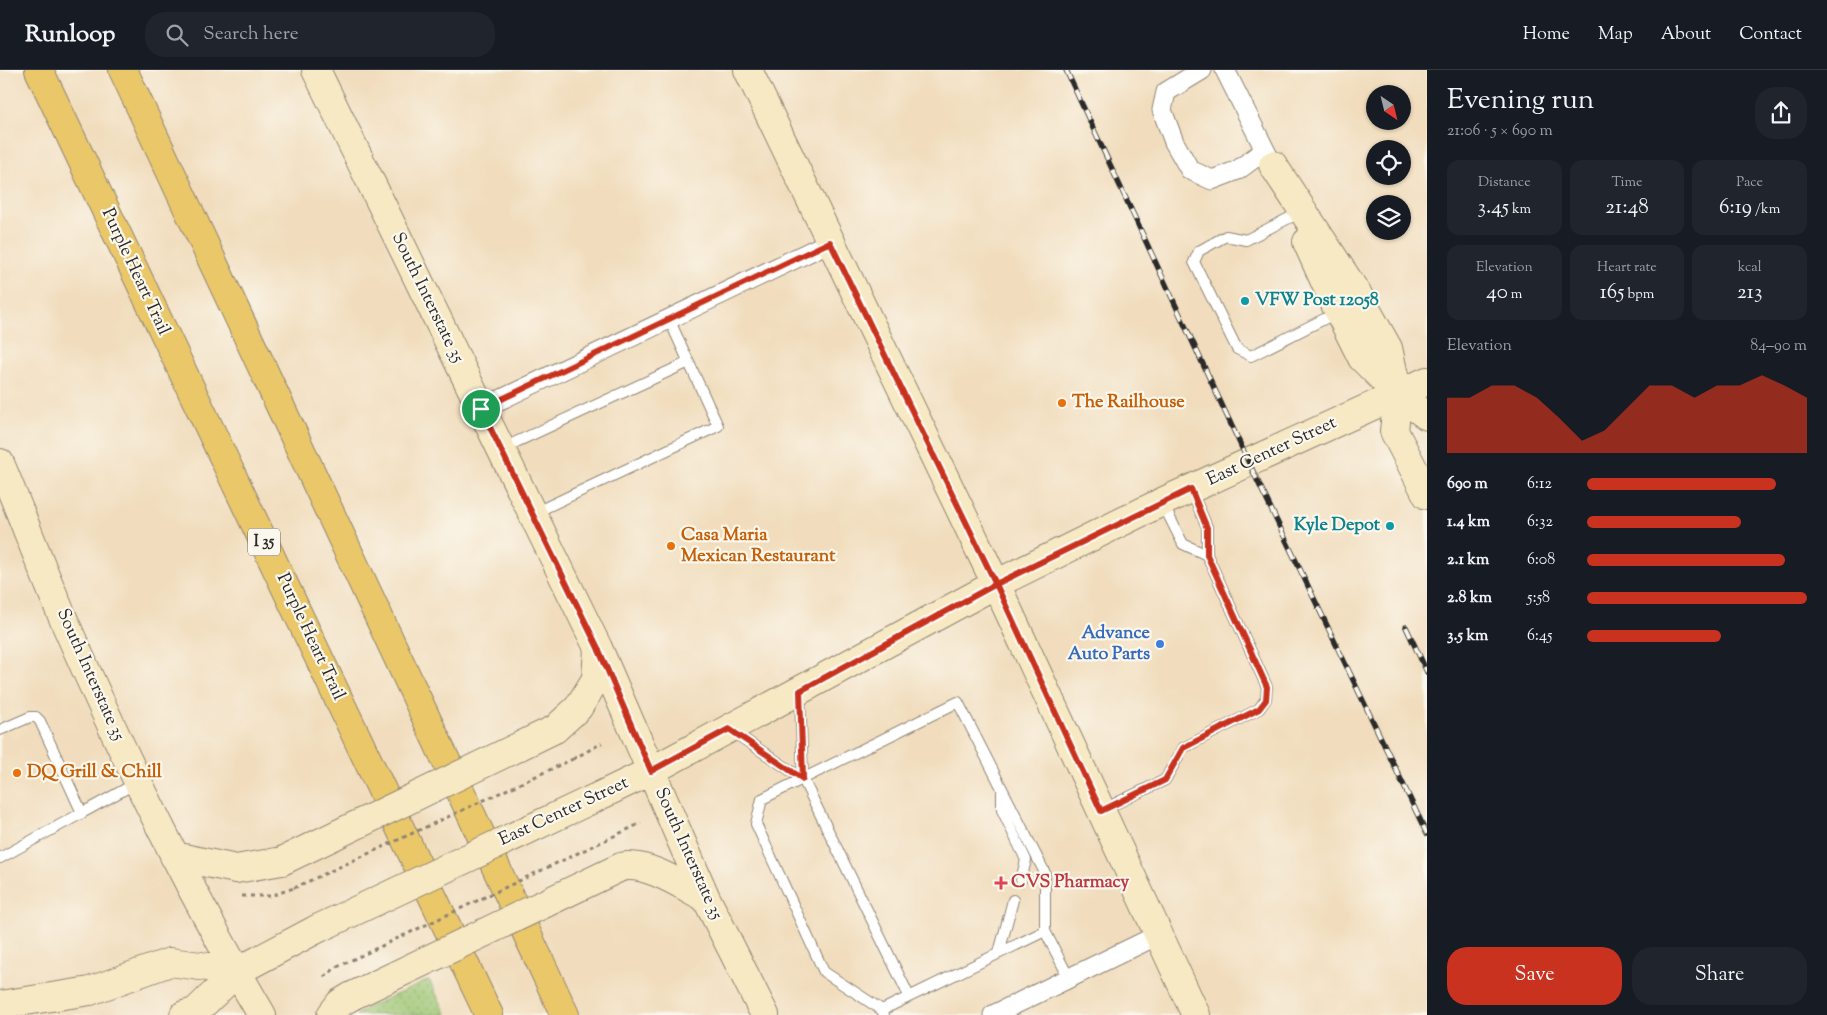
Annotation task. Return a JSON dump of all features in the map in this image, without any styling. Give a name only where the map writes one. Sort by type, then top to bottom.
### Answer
[{"type":"highway","points":[[123,70],[565,1015]]},
{"type":"highway","name":"Purple Heart Trail","points":[[40,71],[489,1015]]},
{"type":"main road","name":"South Interstate 35","points":[[316,70],[598,648],[706,898],[765,1015]]},
{"type":"main road","points":[[748,70],[996,584],[1196,1015]]},
{"type":"main road","points":[[1269,158],[1295,215],[1350,306],[1388,348],[1398,394],[1394,431],[1427,495]]},
{"type":"main road","points":[[1269,158],[1350,306]]},
{"type":"main road","name":"East Center Street","points":[[184,1015],[195,1012],[238,971],[317,929],[651,771],[996,584],[1162,502],[1427,381]]},
{"type":"main road","points":[[1398,394],[1427,416]]},
{"type":"main road","name":"South Interstate 35","points":[[0,463],[70,634],[138,782],[174,856],[262,1015]]},
{"type":"main road","points":[[174,856],[236,868],[282,861],[555,729],[578,708],[596,678],[598,648]]},
{"type":"main road","points":[[331,1015],[340,1003],[352,996],[621,866],[628,865],[648,869],[706,898]]},
{"type":"main road","points":[[1,1002],[90,992],[170,962],[238,971]]},
{"type":"street","points":[[1202,70],[1166,92],[1162,110],[1174,142],[1190,170],[1212,180],[1269,158],[1225,70]]},
{"type":"street","points":[[481,409],[830,242]]},
{"type":"street","points":[[993,1015],[1158,935]]},
{"type":"lane","points":[[1295,215],[1246,240],[1226,236],[1199,251],[1194,262],[1237,349],[1251,356],[1350,306]]},
{"type":"lane","points":[[531,514],[718,426],[668,319]]},
{"type":"lane","points":[[500,450],[688,362]]},
{"type":"lane","points":[[1101,811],[1165,780],[1183,748],[1259,709],[1266,700],[1267,687],[1207,555],[1207,528],[1191,489]]},
{"type":"lane","points":[[1162,502],[1183,544],[1207,555]]},
{"type":"lane","points":[[800,691],[803,779],[909,996]]},
{"type":"lane","points":[[1045,931],[909,996],[883,1013],[824,972],[756,824],[762,799],[958,702],[1045,873],[1045,931],[1070,978]]},
{"type":"lane","points":[[0,730],[30,717],[36,717],[40,721],[82,813]]},
{"type":"lane","points":[[729,729],[803,779]]},
{"type":"lane","points":[[0,858],[138,782]]},
{"type":"lane","points":[[1002,788],[1002,810],[1026,860],[1021,880]]},
{"type":"lane","points":[[999,953],[1014,900]]},
{"type":"path","points":[[233,897],[270,896],[294,888],[573,759],[602,743]]},
{"type":"path","points":[[324,977],[337,967],[641,823]]},
{"type":"green space","points":[[429,980],[447,1015],[356,1015],[366,1008]]},
{"type":"railway","points":[[1066,70],[1249,463],[1427,834]]},
{"type":"railway","points":[[1406,627],[1427,672]]},
{"type":"place","name":"VFW Post 12058","points":[[1245,301]]},
{"type":"place","name":"The Railhouse","points":[[1062,403]]},
{"type":"place","name":"Kyle Depot","points":[[1390,526]]},
{"type":"place","name":"Casa Maria Mexican Restaurant","points":[[671,546]]},
{"type":"place","name":"Advance Auto Parts","points":[[1160,644]]},
{"type":"place","name":"DQ Grill & Chill","points":[[17,773]]},
{"type":"place","name":"CVS Pharmacy","points":[[1001,883]]},
{"type":"route","points":[[481,409],[598,648],[651,771],[729,729],[803,779],[800,691],[996,584],[1191,489],[1207,528],[1207,555],[1267,687],[1266,700],[1259,709],[1183,748],[1165,780],[1101,811],[996,584],[830,242],[481,409]]}]
